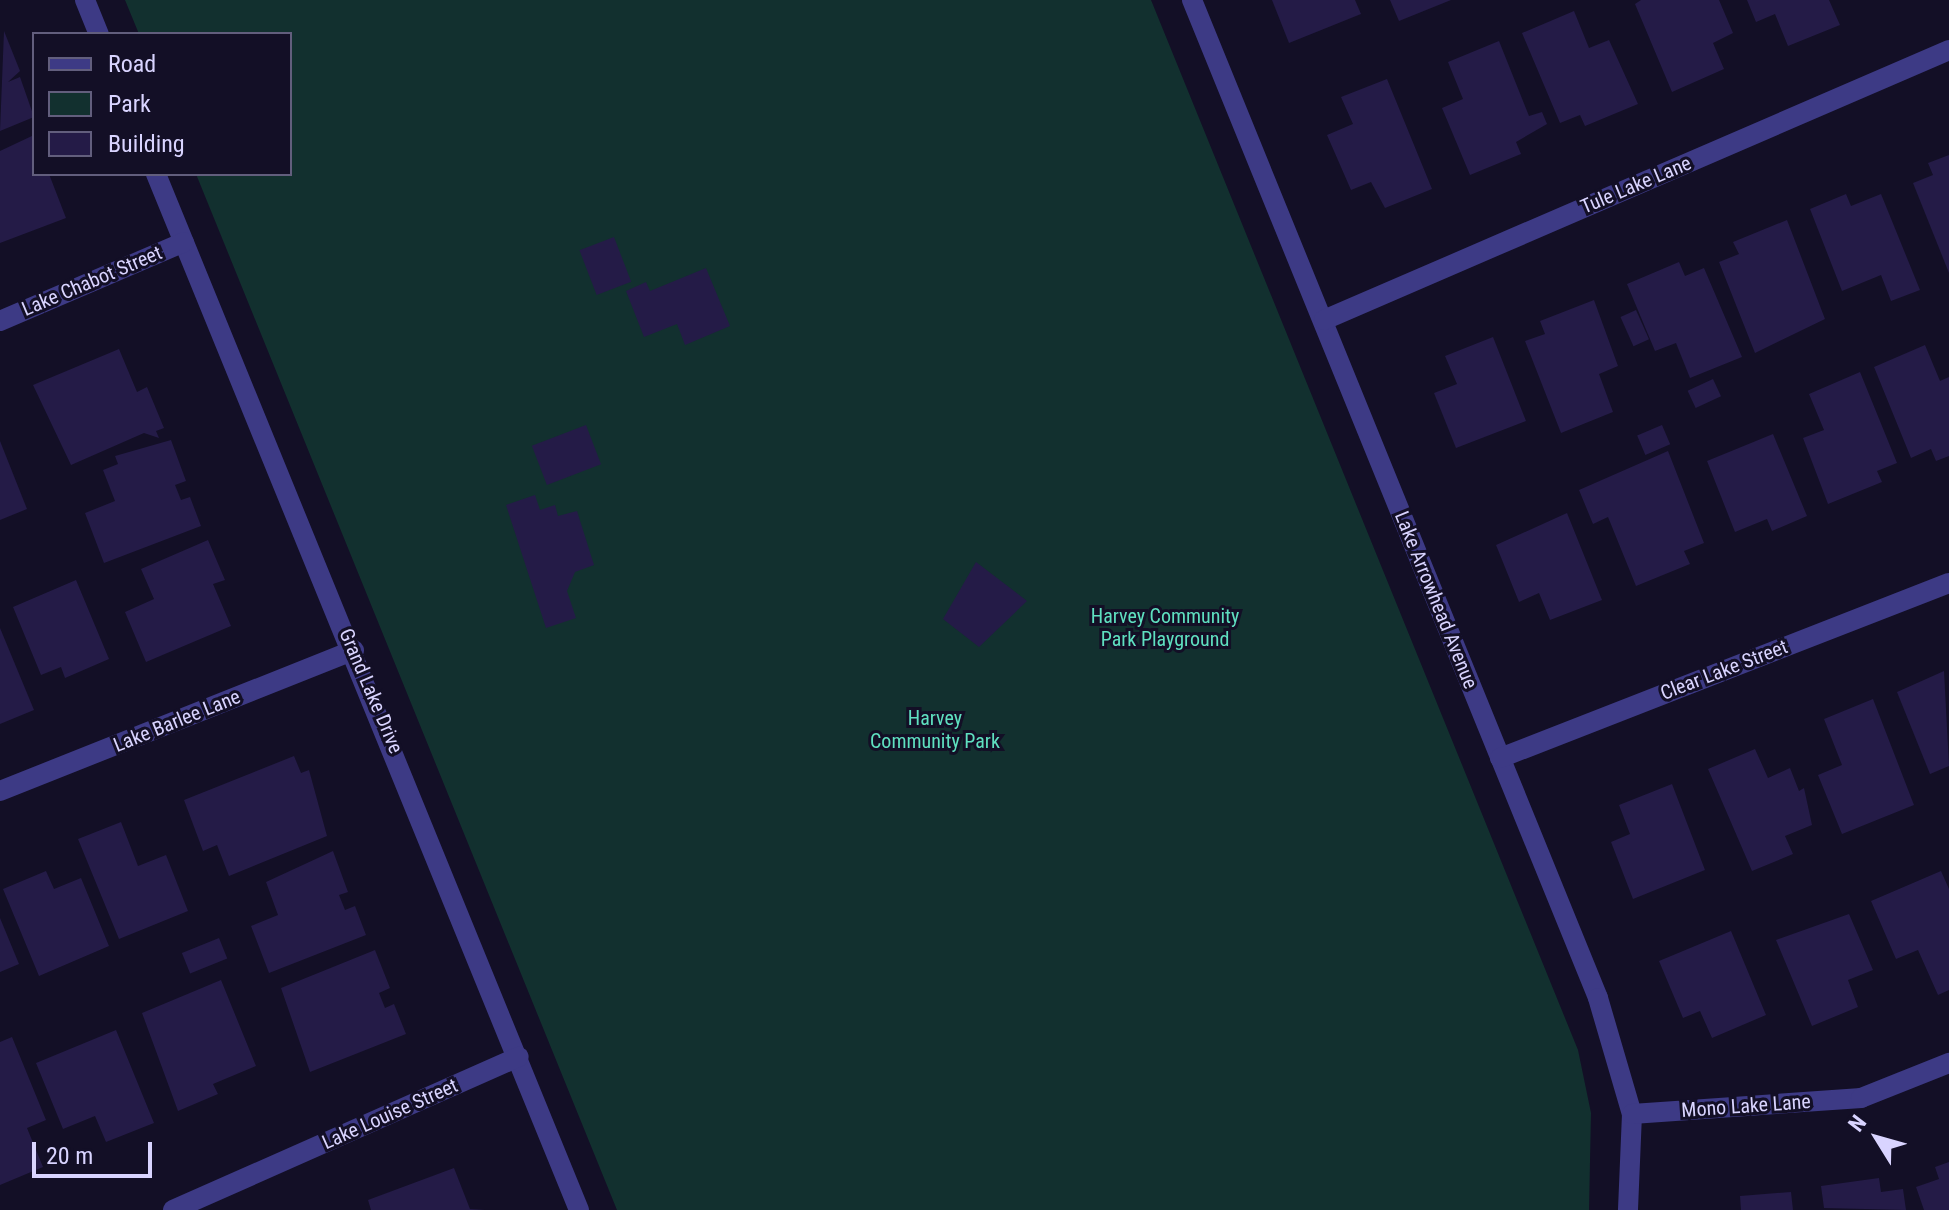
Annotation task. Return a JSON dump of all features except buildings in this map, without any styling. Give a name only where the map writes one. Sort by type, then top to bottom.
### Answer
[{"type":"street","points":[[85,0],[98,32]]},
{"type":"street","name":"Lake Arrowhead Avenue","points":[[1192,0],[1598,998],[1632,1114],[1628,1210]]},
{"type":"street","name":"Tule Lake Lane","points":[[1324,320],[1949,50]]},
{"type":"street","name":"Grand Lake Drive","points":[[157,176],[354,650],[579,1210]]},
{"type":"street","name":"Lake Chabot Street","points":[[0,321],[184,242]]},
{"type":"street","name":"Clear Lake Street","points":[[1500,758],[1949,583]]},
{"type":"street","name":"Lake Barlee Lane","points":[[0,791],[354,650]]},
{"type":"street","name":"Lake Louise Street","points":[[173,1210],[519,1057]]},
{"type":"street","name":"Mono Lake Lane","points":[[1632,1114],[1861,1098],[1949,1063]]},
{"type":"green space","name":"Harvey Community Park","points":[[125,0],[1151,0],[1578,1050],[1591,1113],[1589,1210],[617,1210],[197,176],[292,176],[292,32],[138,32]]},
{"type":"park label","name":"Harvey Community Park Playground","points":[[1165,628]]}]
